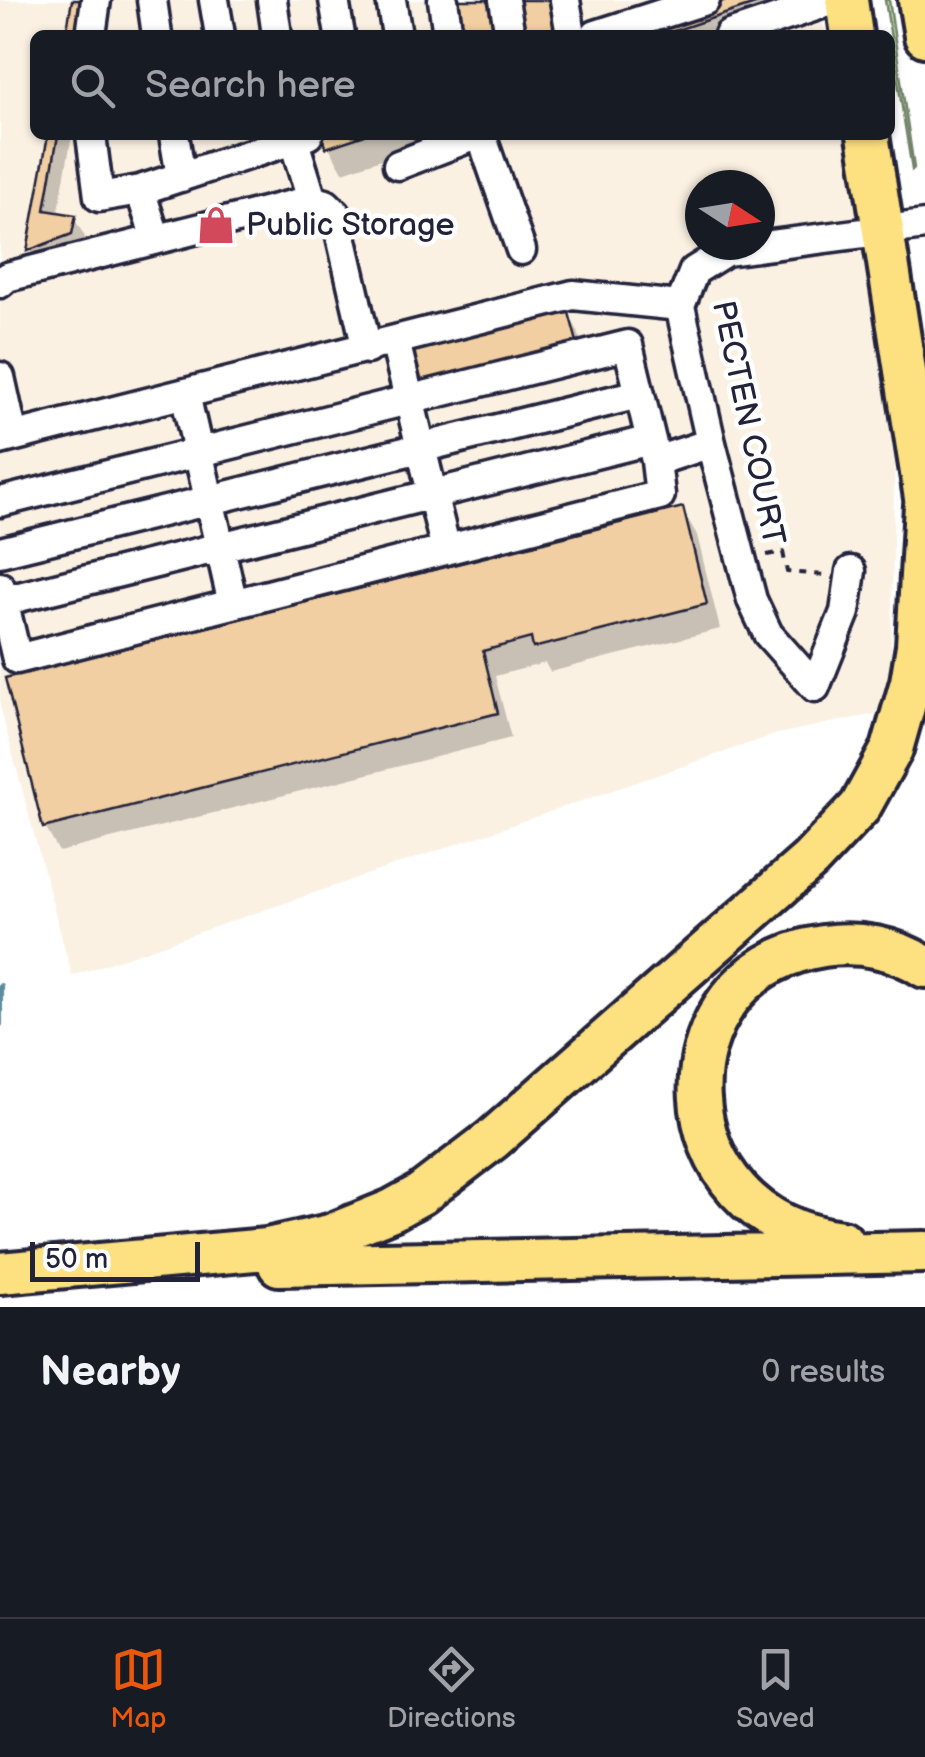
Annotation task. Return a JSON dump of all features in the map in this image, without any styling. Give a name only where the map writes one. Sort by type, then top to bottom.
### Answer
[{"type":"highway","points":[[846,0],[851,30]]},
{"type":"highway","points":[[919,0],[925,36]]},
{"type":"highway","points":[[0,1274],[267,1249],[330,1235],[392,1210],[420,1194],[493,1139],[810,860],[860,807],[892,749],[911,682],[917,646],[925,501],[869,140]]},
{"type":"highway","points":[[925,966],[889,950],[840,944],[814,948],[774,964],[741,988],[723,1010],[700,1065],[698,1093],[711,1149],[739,1194],[759,1211],[831,1240],[925,1251]]},
{"type":"highway","points":[[55,1268],[925,1251]]},
{"type":"street","points":[[92,30],[96,0]]},
{"type":"street","points":[[152,0],[157,30]]},
{"type":"street","points":[[214,0],[219,30]]},
{"type":"street","points":[[272,0],[276,30]]},
{"type":"street","points":[[334,0],[339,30]]},
{"type":"street","points":[[391,0],[396,30]]},
{"type":"street","points":[[443,0],[447,30]]},
{"type":"street","points":[[504,0],[509,30]]},
{"type":"street","points":[[565,0],[570,30]]},
{"type":"street","points":[[744,30],[834,0]]},
{"type":"street","points":[[604,30],[632,11],[698,1]]},
{"type":"street","points":[[92,140],[99,197],[140,190],[180,176],[241,146],[279,140]]},
{"type":"street","points":[[175,140],[180,176]]},
{"type":"street","points":[[299,140],[312,200]]},
{"type":"street","points":[[398,164],[464,140]]},
{"type":"street","points":[[480,140],[521,250]]},
{"type":"street","points":[[140,190],[156,239]]},
{"type":"street","points":[[0,283],[6,277],[312,200],[326,204],[336,214],[368,348]]},
{"type":"street","name":"PECTEN COURT","points":[[775,243],[925,225]]},
{"type":"street","name":"PECTEN COURT","points":[[709,260],[694,271],[680,306],[711,443],[752,600],[768,634],[816,687],[845,612],[850,574]]},
{"type":"street","points":[[0,377],[6,438],[572,295],[680,306]]},
{"type":"street","points":[[395,341],[446,550]]},
{"type":"street","points":[[0,502],[628,345],[653,450],[660,495],[17,659],[2,594],[220,547],[432,494],[653,450],[711,443]]},
{"type":"street","points":[[185,394],[233,604]]},
{"type":"street","points":[[0,552],[639,394]]},
{"type":"path","points":[[765,556],[783,552],[787,572],[850,574]]},
{"type":"shaded area","points":[[0,0],[819,0],[825,30],[30,30],[30,140],[847,140],[896,386],[890,711],[777,734],[72,976],[0,707]]},
{"type":"green space","points":[[885,0],[889,0],[893,30],[890,30]]},
{"type":"green space","points":[[895,40],[914,168],[895,63]]},
{"type":"building","points":[[72,0],[83,0],[77,30],[67,30]]},
{"type":"building","points":[[457,0],[492,0],[496,30],[461,30]]},
{"type":"building","points":[[518,0],[552,0],[557,30],[522,30]]},
{"type":"building","points":[[726,0],[767,0],[677,30],[638,30]]},
{"type":"building","points":[[47,140],[57,140],[45,210],[76,215],[72,234],[27,251]]},
{"type":"building","points":[[323,140],[350,140],[326,148]]},
{"type":"building","points":[[568,309],[577,342],[414,384],[406,351]]},
{"type":"building","points":[[683,507],[707,604],[533,648],[531,638],[483,651],[498,713],[43,828],[5,678]]},
{"type":"waterway","points":[[0,986],[0,1024]]},
{"type":"place","name":"Public Storage","points":[[216,225]]}]
